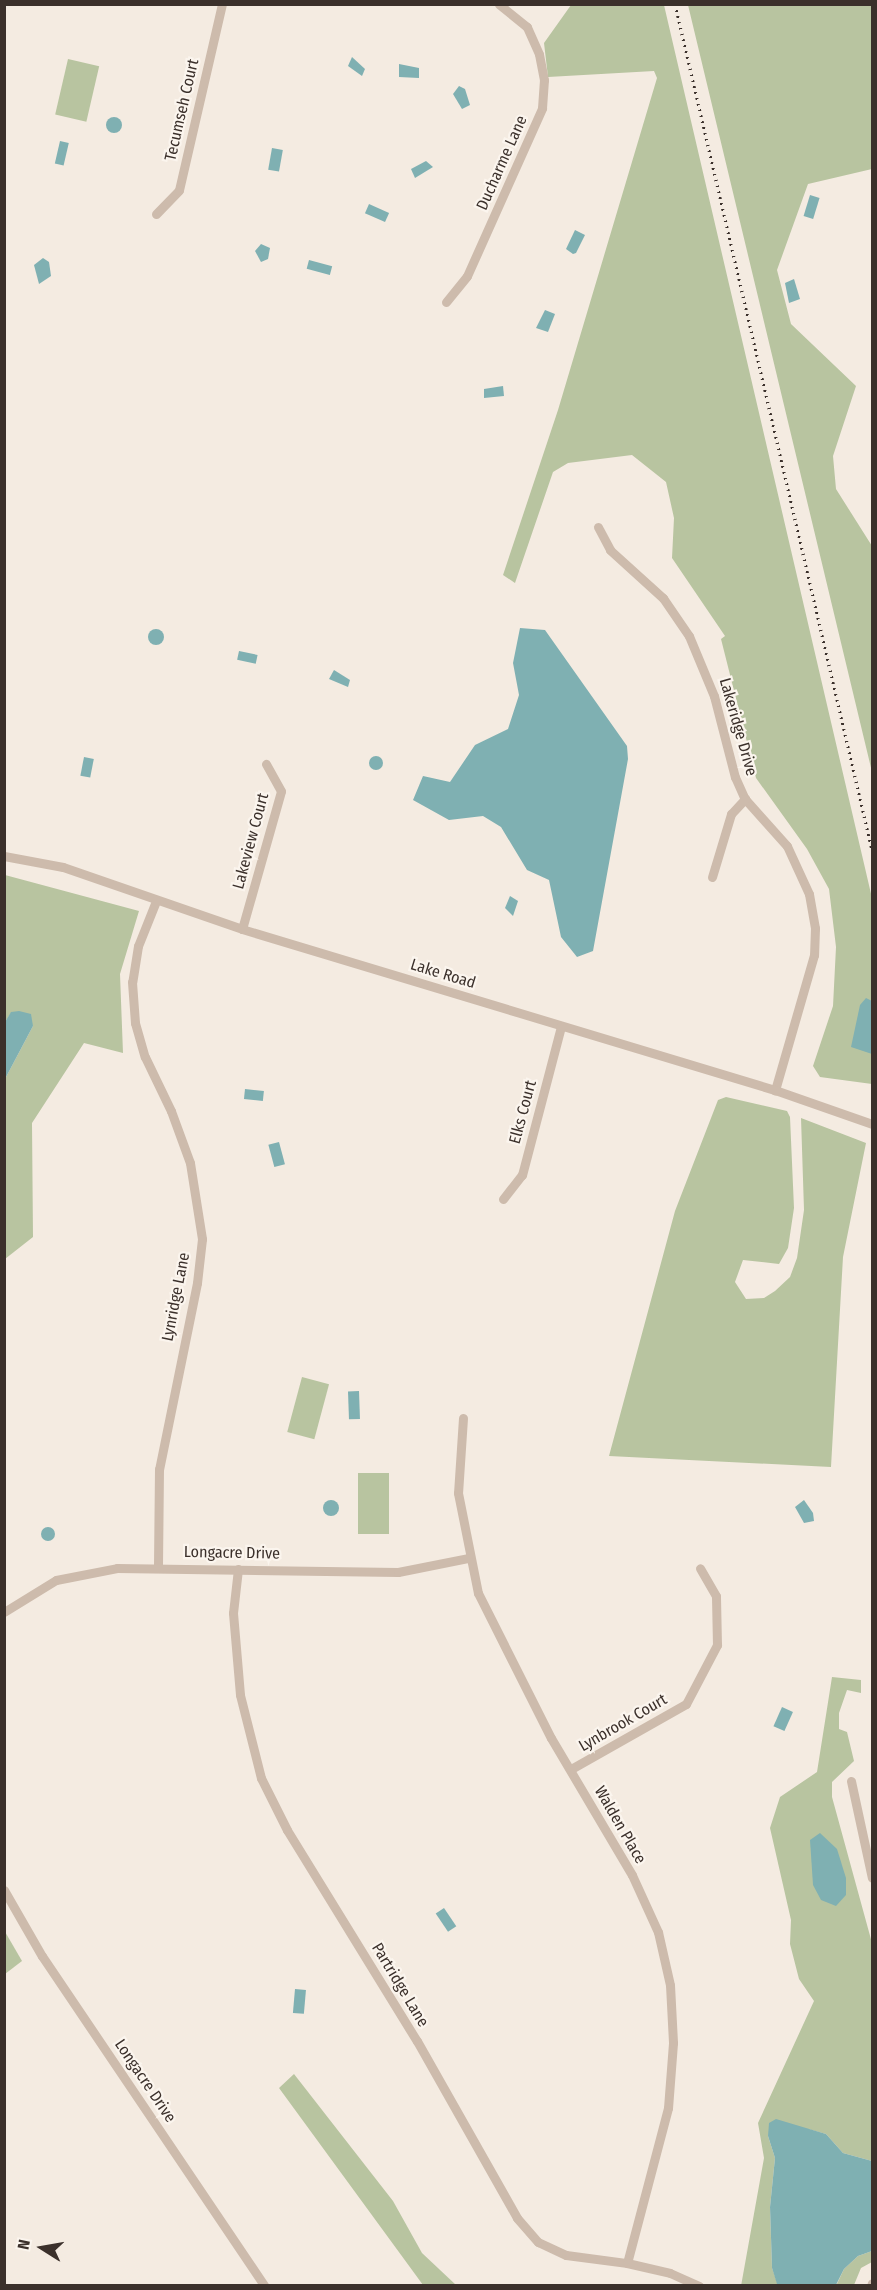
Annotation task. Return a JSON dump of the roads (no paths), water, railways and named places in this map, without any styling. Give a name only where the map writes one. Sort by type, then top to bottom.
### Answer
[{"type":"street","name":"Tecumseh Court","points":[[156,214],[179,190],[222,4]]},
{"type":"street","name":"Ducharme Lane","points":[[446,302],[467,276],[542,108],[544,80],[539,54],[527,27],[500,4]]},
{"type":"street","name":"Lakeridge Drive","points":[[598,527],[610,550],[663,598],[701,656],[735,777],[745,799],[787,846],[809,894],[815,928],[806,990],[775,1090]]},
{"type":"street","name":"Lakeview Court","points":[[242,929],[281,791],[266,764]]},
{"type":"street","points":[[712,878],[731,814],[745,799]]},
{"type":"street","name":"Lake Road","points":[[4,856],[63,867],[242,929],[775,1090],[873,1124]]},
{"type":"street","name":"Lynridge Lane","points":[[156,901],[138,946],[132,982],[135,1023],[145,1057],[171,1112],[190,1163],[202,1239],[197,1283],[159,1469],[158,1567]]},
{"type":"street","name":"Elks Court","points":[[503,1199],[522,1175],[561,1026]]},
{"type":"street","name":"Walden Place","points":[[463,1418],[458,1493],[468,1558],[494,1628],[632,1875],[658,1932],[670,1985],[673,2043],[668,2108],[627,2263]]},
{"type":"street","name":"Longacre Drive","points":[[4,1612],[56,1580],[117,1568],[398,1572],[468,1558]]},
{"type":"street","name":"Lynbrook Court","points":[[571,1769],[686,1704],[717,1645],[716,1596],[700,1568]]},
{"type":"street","name":"Partridge Lane","points":[[238,1569],[233,1613],[240,1695],[261,1778],[287,1830],[417,2042],[517,2218],[538,2242],[566,2255],[627,2263],[670,2273],[699,2286]]},
{"type":"street","points":[[851,1781],[873,1878]]},
{"type":"street","name":"Longacre Drive","points":[[4,1890],[42,1956],[265,2286]]},
{"type":"water","points":[[352,57],[365,69],[362,76],[348,66]]},
{"type":"water","points":[[399,64],[419,68],[419,78],[399,77]]},
{"type":"water","points":[[459,86],[465,89],[470,105],[462,109],[453,94]]},
{"type":"water","points":[[114,117],[120,119],[122,125],[120,131],[114,133],[108,131],[106,125],[108,119]]},
{"type":"water","points":[[60,141],[69,143],[64,165],[55,163]]},
{"type":"water","points":[[272,148],[283,150],[279,172],[268,170]]},
{"type":"water","points":[[426,161],[433,167],[415,178],[411,169]]},
{"type":"water","points":[[810,195],[820,198],[813,219],[804,216]]},
{"type":"water","points":[[369,204],[389,213],[385,222],[365,213]]},
{"type":"water","points":[[575,230],[585,235],[576,253],[573,254],[566,249]]},
{"type":"water","points":[[261,244],[270,248],[268,259],[261,262],[255,251]]},
{"type":"water","points":[[43,258],[49,262],[51,276],[39,284],[34,265]]},
{"type":"water","points":[[309,260],[332,266],[330,275],[307,269]]},
{"type":"water","points":[[794,279],[800,299],[789,303],[785,283]]},
{"type":"water","points":[[545,310],[555,314],[548,332],[536,328]]},
{"type":"water","points":[[503,386],[504,396],[484,398],[484,389]]},
{"type":"water","points":[[520,628],[545,630],[627,746],[628,759],[593,951],[577,957],[561,937],[549,880],[527,870],[501,827],[483,816],[449,820],[413,800],[423,776],[450,782],[475,745],[508,729],[519,695],[513,663]]},
{"type":"water","points":[[153,629],[159,629],[164,637],[162,643],[153,645],[148,640],[148,634]]},
{"type":"water","points":[[239,651],[258,655],[256,664],[237,660]]},
{"type":"water","points":[[334,670],[350,680],[348,687],[329,679]]},
{"type":"water","points":[[373,756],[379,756],[383,763],[379,770],[373,770],[369,766],[369,760]]},
{"type":"water","points":[[84,757],[94,759],[90,778],[80,776]]},
{"type":"water","points":[[510,896],[518,901],[513,916],[505,908]]},
{"type":"water","points":[[866,998],[872,1001],[872,1054],[851,1047],[860,1005]]},
{"type":"water","points":[[11,1012],[31,1014],[33,1026],[5,1079],[5,1022]]},
{"type":"water","points":[[245,1089],[264,1091],[263,1101],[244,1099]]},
{"type":"water","points":[[279,1142],[285,1164],[274,1167],[268,1145]]},
{"type":"water","points":[[348,1391],[359,1391],[360,1419],[349,1419]]},
{"type":"water","points":[[331,1500],[339,1508],[331,1516],[323,1508]]},
{"type":"water","points":[[804,1500],[813,1513],[814,1521],[804,1523],[795,1507]]},
{"type":"water","points":[[48,1527],[53,1529],[55,1534],[53,1539],[48,1541],[43,1539],[41,1534],[43,1529]]},
{"type":"water","points":[[782,1707],[793,1712],[784,1731],[773,1726]]},
{"type":"water","points":[[820,1833],[837,1849],[846,1878],[846,1895],[836,1906],[821,1900],[813,1885],[810,1840]]},
{"type":"water","points":[[444,1908],[456,1926],[448,1932],[436,1914]]},
{"type":"water","points":[[295,1989],[306,1990],[304,2014],[293,2013]]},
{"type":"water","points":[[776,2119],[826,2134],[843,2153],[872,2161],[872,2251],[858,2256],[844,2269],[836,2285],[777,2284],[772,2268],[770,2207],[775,2158],[768,2136],[769,2123]]},
{"type":"railway","points":[[675,4],[872,850]]}]
